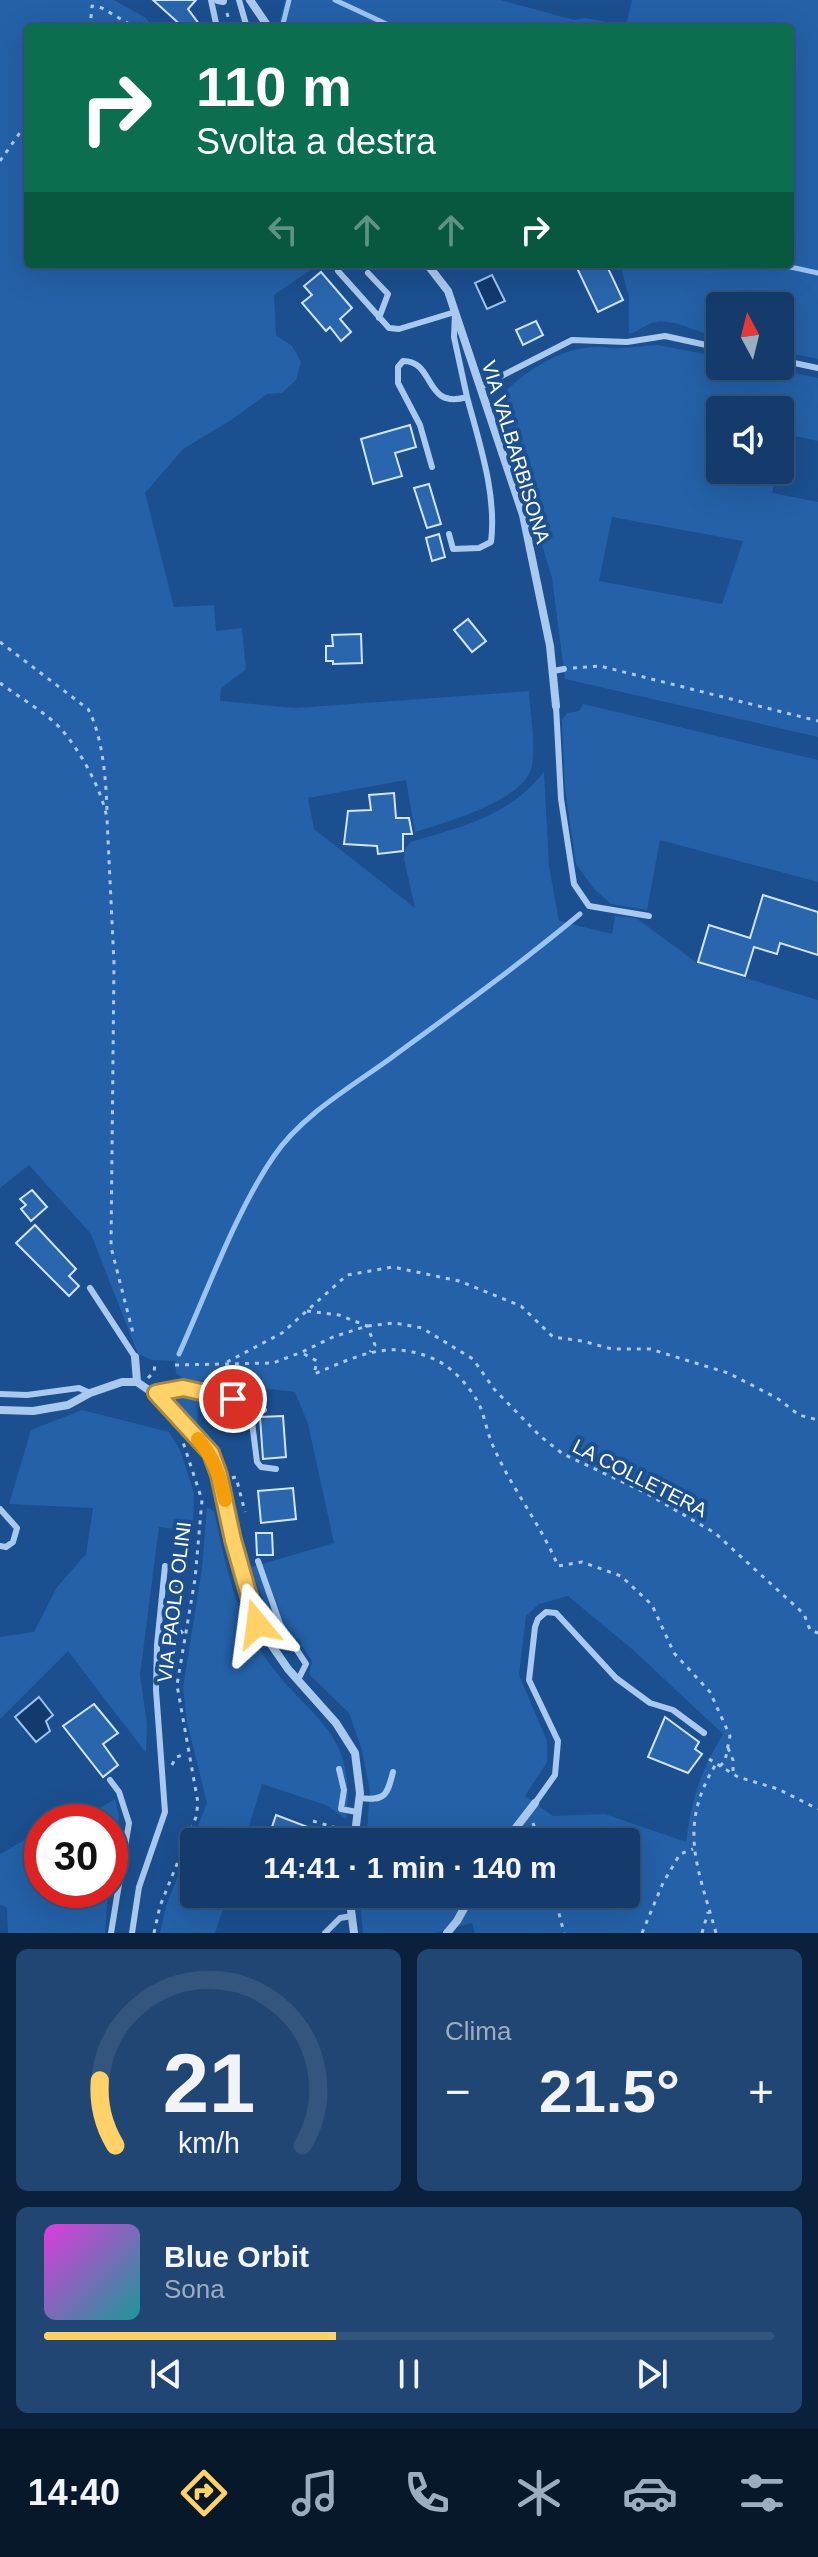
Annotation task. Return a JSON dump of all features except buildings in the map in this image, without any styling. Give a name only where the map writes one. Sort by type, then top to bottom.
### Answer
[{"type":"street","points":[[250,0],[266,24]]},
{"type":"street","name":"VIA VALBARBISONA","points":[[430,268],[448,291],[523,515],[543,606],[556,706]]},
{"type":"street","points":[[135,1357],[137,1382]]},
{"type":"street","points":[[0,1410],[33,1411],[68,1405],[90,1393],[122,1382],[137,1382],[166,1402],[175,1417],[211,1453],[221,1480],[233,1540],[257,1624],[298,1680],[336,1723],[355,1753],[359,1798],[355,1828]]},
{"type":"street","points":[[156,1393],[183,1388]]},
{"type":"street","points":[[516,1828],[535,1803]]},
{"type":"street","points":[[351,1908],[354,1933]]},
{"type":"street","points":[[447,1933],[464,1908]]},
{"type":"lane","points":[[211,0],[216,24]]},
{"type":"lane","points":[[239,0],[246,24]]},
{"type":"lane","points":[[338,271],[389,328],[399,329],[455,312],[454,337],[483,455],[492,516],[491,542],[479,548],[453,549],[449,534]]},
{"type":"lane","points":[[368,273],[388,294],[379,318]]},
{"type":"lane","points":[[480,387],[572,340],[627,342],[665,336],[706,345]]},
{"type":"lane","points":[[432,467],[420,425],[398,383],[399,363],[411,361],[427,376],[438,396],[452,401],[467,397]]},
{"type":"lane","points":[[794,363],[818,368]]},
{"type":"lane","points":[[553,671],[564,669]]},
{"type":"lane","points":[[556,706],[561,799],[574,884],[589,906],[649,916]]},
{"type":"lane","points":[[90,1288],[135,1357]]},
{"type":"lane","points":[[0,1394],[27,1395],[79,1388],[90,1393]]},
{"type":"lane","points":[[183,1388],[264,1410]]},
{"type":"lane","points":[[242,1402],[251,1414],[257,1462],[261,1467],[276,1469]]},
{"type":"lane","points":[[0,1509],[17,1528],[13,1542],[6,1547],[0,1546]]},
{"type":"lane","points":[[258,1561],[280,1624],[306,1664],[298,1680]]},
{"type":"lane","points":[[132,1933],[139,1887],[165,1812],[156,1690],[165,1566]]},
{"type":"lane","points":[[535,1803],[555,1775],[558,1741],[529,1680],[535,1627],[546,1612],[556,1613],[616,1678],[650,1703],[673,1710],[704,1733]]},
{"type":"lane","points":[[339,1769],[344,1790],[341,1809],[357,1812]]},
{"type":"lane","points":[[359,1798],[374,1800],[382,1797],[388,1791],[393,1772]]},
{"type":"lane","points":[[110,1780],[119,1792],[129,1823],[111,1933]]},
{"type":"lane","points":[[325,1933],[340,1918],[352,1916]]},
{"type":"path","points":[[221,1],[230,24]]},
{"type":"path","points":[[90,24],[92,6],[102,8],[129,24]]},
{"type":"path","points":[[0,161],[24,130]]},
{"type":"path","points":[[0,642],[88,709],[95,722],[106,772],[114,963],[111,1247],[132,1327],[135,1357]]},
{"type":"path","points":[[564,669],[600,666],[818,721]]},
{"type":"path","points":[[0,683],[59,727],[81,757],[105,806],[107,818]]},
{"type":"path","points":[[224,1364],[282,1333],[347,1275],[393,1267],[459,1281],[521,1306],[553,1337],[612,1349],[650,1349],[728,1373],[777,1398],[799,1415],[818,1420]]},
{"type":"path","points":[[307,1311],[339,1315],[367,1326],[375,1345],[369,1353]]},
{"type":"path","name":"LA COLLETERA","points":[[175,1365],[273,1363],[367,1326],[395,1323],[422,1328],[473,1359],[494,1389],[540,1436],[563,1454],[646,1493],[715,1533],[804,1614],[810,1630],[818,1633]]},
{"type":"path","points":[[302,1352],[317,1361],[314,1374],[385,1349],[420,1353],[451,1367],[478,1402],[493,1448],[548,1542],[558,1566],[582,1562],[621,1576],[652,1605],[674,1653],[710,1692],[730,1736],[728,1748],[702,1787],[694,1815],[693,1849],[716,1933]]},
{"type":"path","name":"VIA PAOLO OLINI","points":[[154,1933],[160,1906],[197,1813],[198,1803],[177,1685],[195,1579],[202,1500],[183,1444]]},
{"type":"path","points":[[221,1480],[236,1477],[245,1512]]},
{"type":"path","points":[[176,1583],[179,1594],[175,1624],[185,1636]]},
{"type":"path","points":[[728,1748],[733,1760],[733,1774]]},
{"type":"path","points":[[709,1759],[733,1774],[778,1789],[818,1809]]},
{"type":"path","points":[[529,1812],[534,1828]]},
{"type":"path","points":[[313,1821],[329,1828]]},
{"type":"path","points":[[642,1933],[663,1883],[680,1854],[693,1849]]},
{"type":"path","points":[[558,1908],[564,1933]]},
{"type":"path","points":[[702,1933],[709,1909]]},
{"type":"shaded area","points":[[0,0],[114,0],[146,18],[150,24],[24,24],[24,268],[313,268],[274,295],[276,335],[292,346],[301,362],[296,380],[282,393],[267,394],[183,449],[145,493],[174,607],[214,605],[216,631],[242,628],[246,669],[221,688],[220,701],[296,708],[529,691],[532,766],[526,778],[500,799],[463,816],[415,832],[406,780],[308,798],[314,829],[415,908],[404,859],[405,848],[411,842],[467,825],[500,810],[544,772],[549,866],[559,921],[612,934],[615,916],[636,918],[697,963],[818,1000],[818,1933],[475,1933],[472,1923],[435,1933],[363,1933],[360,1908],[640,1908],[640,1828],[367,1828],[370,1792],[362,1750],[349,1713],[309,1674],[312,1661],[298,1639],[287,1645],[272,1626],[251,1567],[334,1543],[308,1424],[295,1392],[184,1379],[176,1373],[175,1361],[152,1360],[138,1354],[91,1234],[29,1165],[0,1188]],"holes":[[[568,1596],[632,1649],[723,1734],[698,1786],[686,1842],[605,1814],[553,1816],[525,1796],[547,1762],[547,1741],[519,1675],[526,1616],[539,1604]]]},
{"type":"shaded area","points":[[285,0],[501,0],[574,20],[586,18],[616,24],[279,24]]},
{"type":"shaded area","points":[[632,0],[818,0],[818,359],[794,354],[794,292],[706,292],[706,333],[659,321],[629,334],[629,297],[621,268],[794,268],[794,24],[626,24]]},
{"type":"shaded area","points":[[492,275],[505,301],[487,309],[475,283]]},
{"type":"shaded area","points":[[658,345],[706,354],[706,380],[794,380],[794,373],[818,378],[818,441],[794,436],[794,396],[706,396],[706,484],[774,484],[772,493],[818,502],[818,737],[565,679],[552,578],[498,399],[530,371],[569,351]],"holes":[[[612,517],[743,541],[722,604],[599,581]]]},
{"type":"shaded area","points":[[583,704],[818,760],[818,882],[660,840],[647,910],[611,904],[594,889],[576,864],[565,788],[562,720],[567,713],[579,711]]},
{"type":"shaded area","points":[[183,1388],[182,1398],[199,1401],[197,1423],[177,1402]]},
{"type":"shaded area","points":[[82,1410],[169,1432],[180,1450],[194,1493],[193,1531],[159,1527],[140,1675],[147,1724],[146,1753],[68,1651],[0,1719],[0,1637],[34,1632],[57,1587],[86,1554],[93,1508],[9,1504],[31,1430]]},
{"type":"shaded area","points":[[207,1507],[214,1511],[232,1586],[254,1640],[280,1677],[326,1727],[337,1744],[348,1788],[346,1819],[326,1805],[262,1784],[248,1828],[197,1828],[207,1803],[187,1722],[183,1688],[202,1568]]},
{"type":"shaded area","points":[[39,1697],[53,1715],[46,1721],[50,1731],[36,1742],[15,1717]]},
{"type":"shaded area","points":[[24,1840],[24,1908],[107,1908],[105,1933],[8,1933],[7,1907],[0,1905],[0,1854]]},
{"type":"shaded area","points":[[180,1871],[180,1908],[223,1908],[215,1933],[160,1933],[166,1906]]},
{"type":"waterway","points":[[283,24],[289,0]]},
{"type":"waterway","points":[[335,0],[386,24]]},
{"type":"waterway","points":[[794,268],[818,273]]},
{"type":"waterway","points":[[179,1354],[247,1201],[285,1141],[328,1102],[487,988],[580,914]]},
{"type":"slow traffic","points":[[198,1439],[211,1453],[225,1500]]},
{"type":"route","points":[[233,1399],[183,1388],[156,1393],[211,1453],[257,1624]]}]
